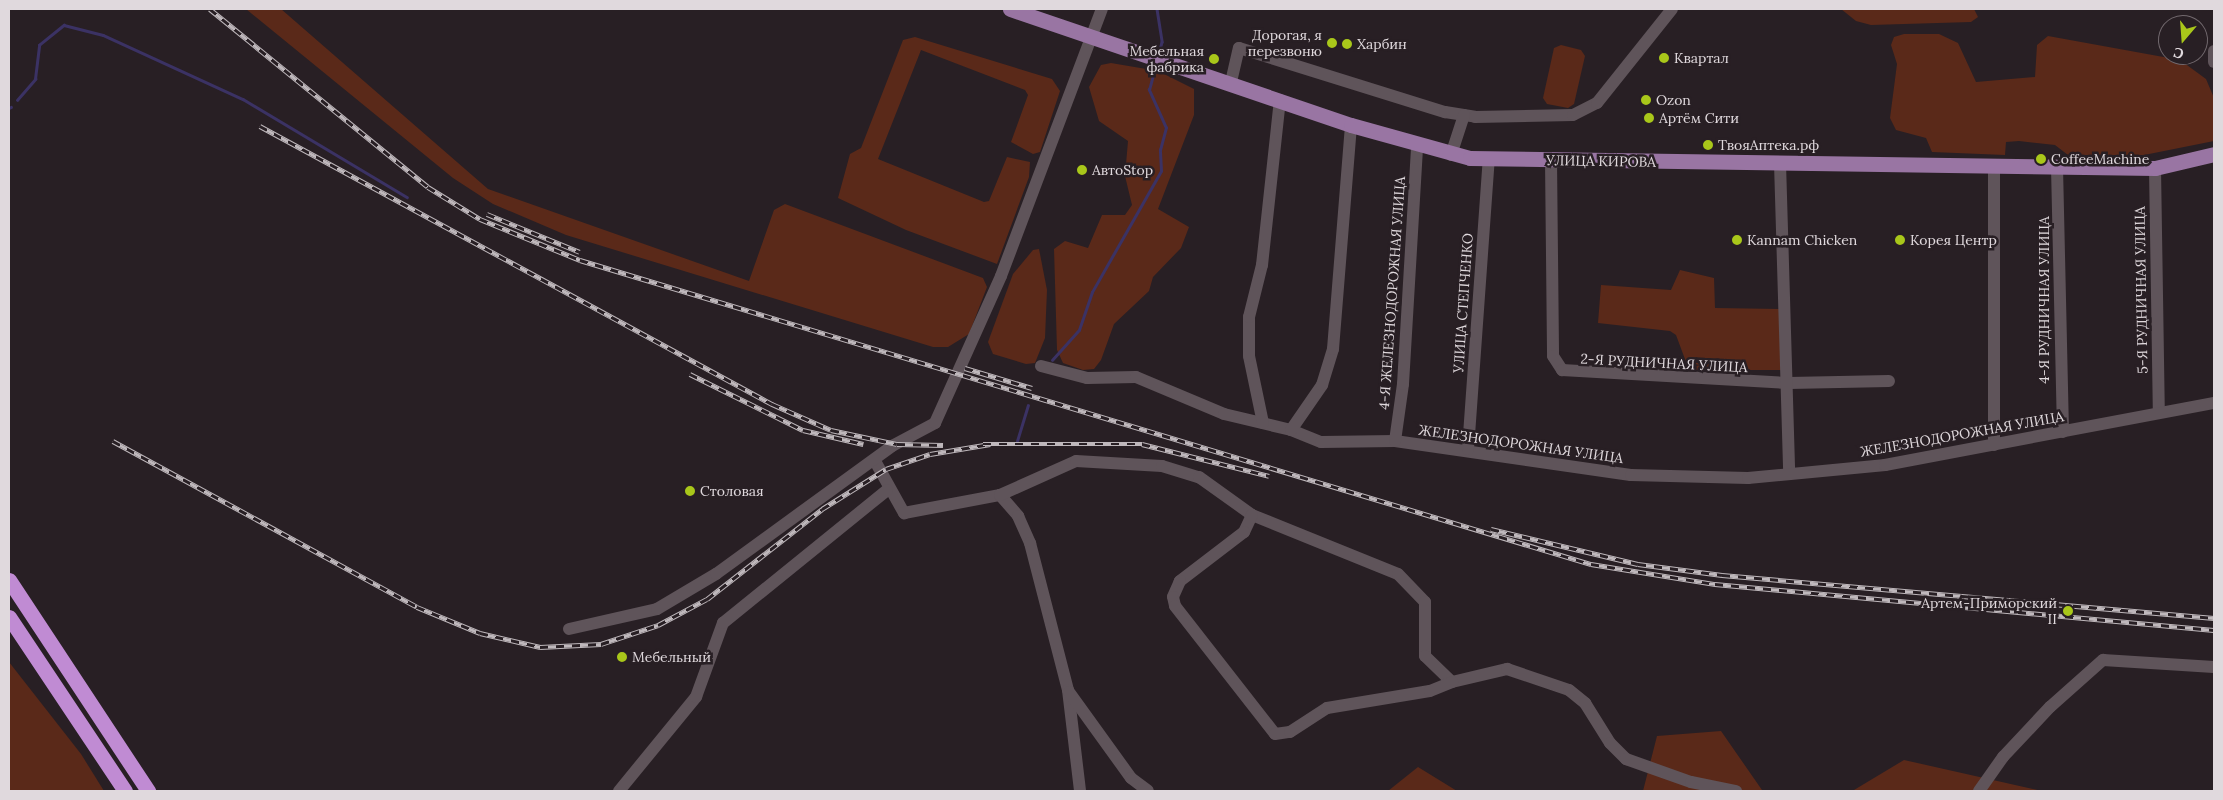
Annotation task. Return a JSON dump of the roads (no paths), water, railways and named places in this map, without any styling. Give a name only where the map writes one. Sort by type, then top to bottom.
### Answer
[{"type":"highway","points":[[9,580],[148,791]]},
{"type":"highway","points":[[9,618],[125,791]]},
{"type":"main road","name":"УЛИЦА КИРОВА","points":[[1010,9],[1170,61],[1351,125],[1451,156],[1489,160],[2156,168],[2214,154]]},
{"type":"street","points":[[569,629],[658,609],[716,574],[824,492],[935,423],[944,412],[1102,9]]},
{"type":"street","points":[[1231,82],[1238,48],[1464,115],[1572,115],[1586,110],[1616,81],[1672,9]]},
{"type":"street","points":[[2214,51],[2214,62]]},
{"type":"street","points":[[1263,423],[1248,356],[1249,317],[1262,266],[1280,100]]},
{"type":"street","points":[[1451,156],[1464,115]]},
{"type":"street","points":[[1291,430],[1322,385],[1333,349],[1351,125]]},
{"type":"street","name":"4-Я ЖЕЛЕЗНОДОРОЖНАЯ УЛИЦА","points":[[1395,441],[1403,384],[1417,146]]},
{"type":"street","name":"УЛИЦА СТЕПЧЕНКО","points":[[1468,449],[1489,160]]},
{"type":"street","name":"2-Я РУДНИЧНАЯ УЛИЦА","points":[[1551,160],[1553,356],[1557,366],[1574,374],[1789,384],[1889,382]]},
{"type":"street","points":[[1780,164],[1789,384],[1789,474]]},
{"type":"street","points":[[1994,166],[1994,445]]},
{"type":"street","name":"4-Я РУДНИЧНАЯ УЛИЦА","points":[[2057,167],[2063,432]]},
{"type":"street","name":"5-Я РУДНИЧНАЯ УЛИЦА","points":[[2156,168],[2159,412]]},
{"type":"street","name":"ЖЕЛЕЗНОДОРОЖНАЯ УЛИЦА","points":[[1041,366],[1087,378],[1136,377],[1215,411],[1291,430],[1321,442],[1395,441],[1468,449],[1598,473],[1748,478],[1885,465],[2214,402]]},
{"type":"street","points":[[875,461],[887,490],[904,512],[1000,495],[1076,460],[1134,464],[1199,477],[1252,515],[1398,574],[1425,602],[1424,656],[1452,682]]},
{"type":"street","points":[[620,791],[696,698],[723,623],[887,490]]},
{"type":"street","points":[[1000,495],[1018,516],[1030,543],[1068,690],[1080,791]]},
{"type":"street","points":[[1252,515],[1244,532],[1180,582],[1172,597],[1175,606],[1275,734],[1290,732],[1327,708],[1430,691],[1452,682],[1507,669],[1552,684],[1585,703],[1610,743],[1626,759],[1692,782],[1736,791]]},
{"type":"street","points":[[1979,791],[2003,757],[2050,707],[2103,660],[2214,667]]},
{"type":"street","points":[[1068,690],[1131,778],[1148,791]]},
{"type":"waterway","points":[[1157,9],[1162,42],[1159,54]]},
{"type":"waterway","points":[[17,100],[35,79],[39,45],[64,25],[103,35],[243,99],[407,197]]},
{"type":"waterway","points":[[1052,360],[1079,330],[1092,292],[1161,171],[1160,150],[1166,128],[1149,90],[1156,64]]},
{"type":"waterway","points":[[1017,441],[1028,406]]},
{"type":"railway","points":[[210,9],[428,187],[480,219],[580,260],[1591,564],[1715,584],[2214,630]]},
{"type":"railway","points":[[260,126],[772,404],[831,430],[897,444],[943,445]]},
{"type":"railway","points":[[487,214],[580,252]]},
{"type":"railway","points":[[965,368],[1032,388]]},
{"type":"railway","points":[[690,374],[803,430],[863,444]]},
{"type":"railway","points":[[113,441],[417,607],[480,633],[540,647],[601,644],[658,625],[707,599],[822,509],[886,469],[930,454],[990,444]]},
{"type":"railway","points":[[983,444],[1142,444],[1269,476]]},
{"type":"railway","points":[[1491,529],[1638,564],[1722,575],[2214,618]]},
{"type":"place","name":"Дорогая, я перезвоню","points":[[1332,43]]},
{"type":"place","name":"Харбин","points":[[1347,44]]},
{"type":"place","name":"Квартал","points":[[1664,58]]},
{"type":"place","name":"Мебельная фабрика","points":[[1214,59]]},
{"type":"place","name":"Ozon","points":[[1646,100]]},
{"type":"place","name":"Артём Сити","points":[[1649,118]]},
{"type":"place","name":"ТвояАптека.рф","points":[[1708,145]]},
{"type":"place","name":"CoffeeMachine","points":[[2041,159]]},
{"type":"place","name":"АвтоStop","points":[[1082,170]]},
{"type":"place","name":"Kannam Chicken","points":[[1737,240]]},
{"type":"place","name":"Корея Центр","points":[[1900,240]]},
{"type":"place","name":"Столовая","points":[[690,491]]},
{"type":"place","name":"Артем-Приморский II","points":[[2068,611]]},
{"type":"place","name":"Мебельный","points":[[622,657]]}]
